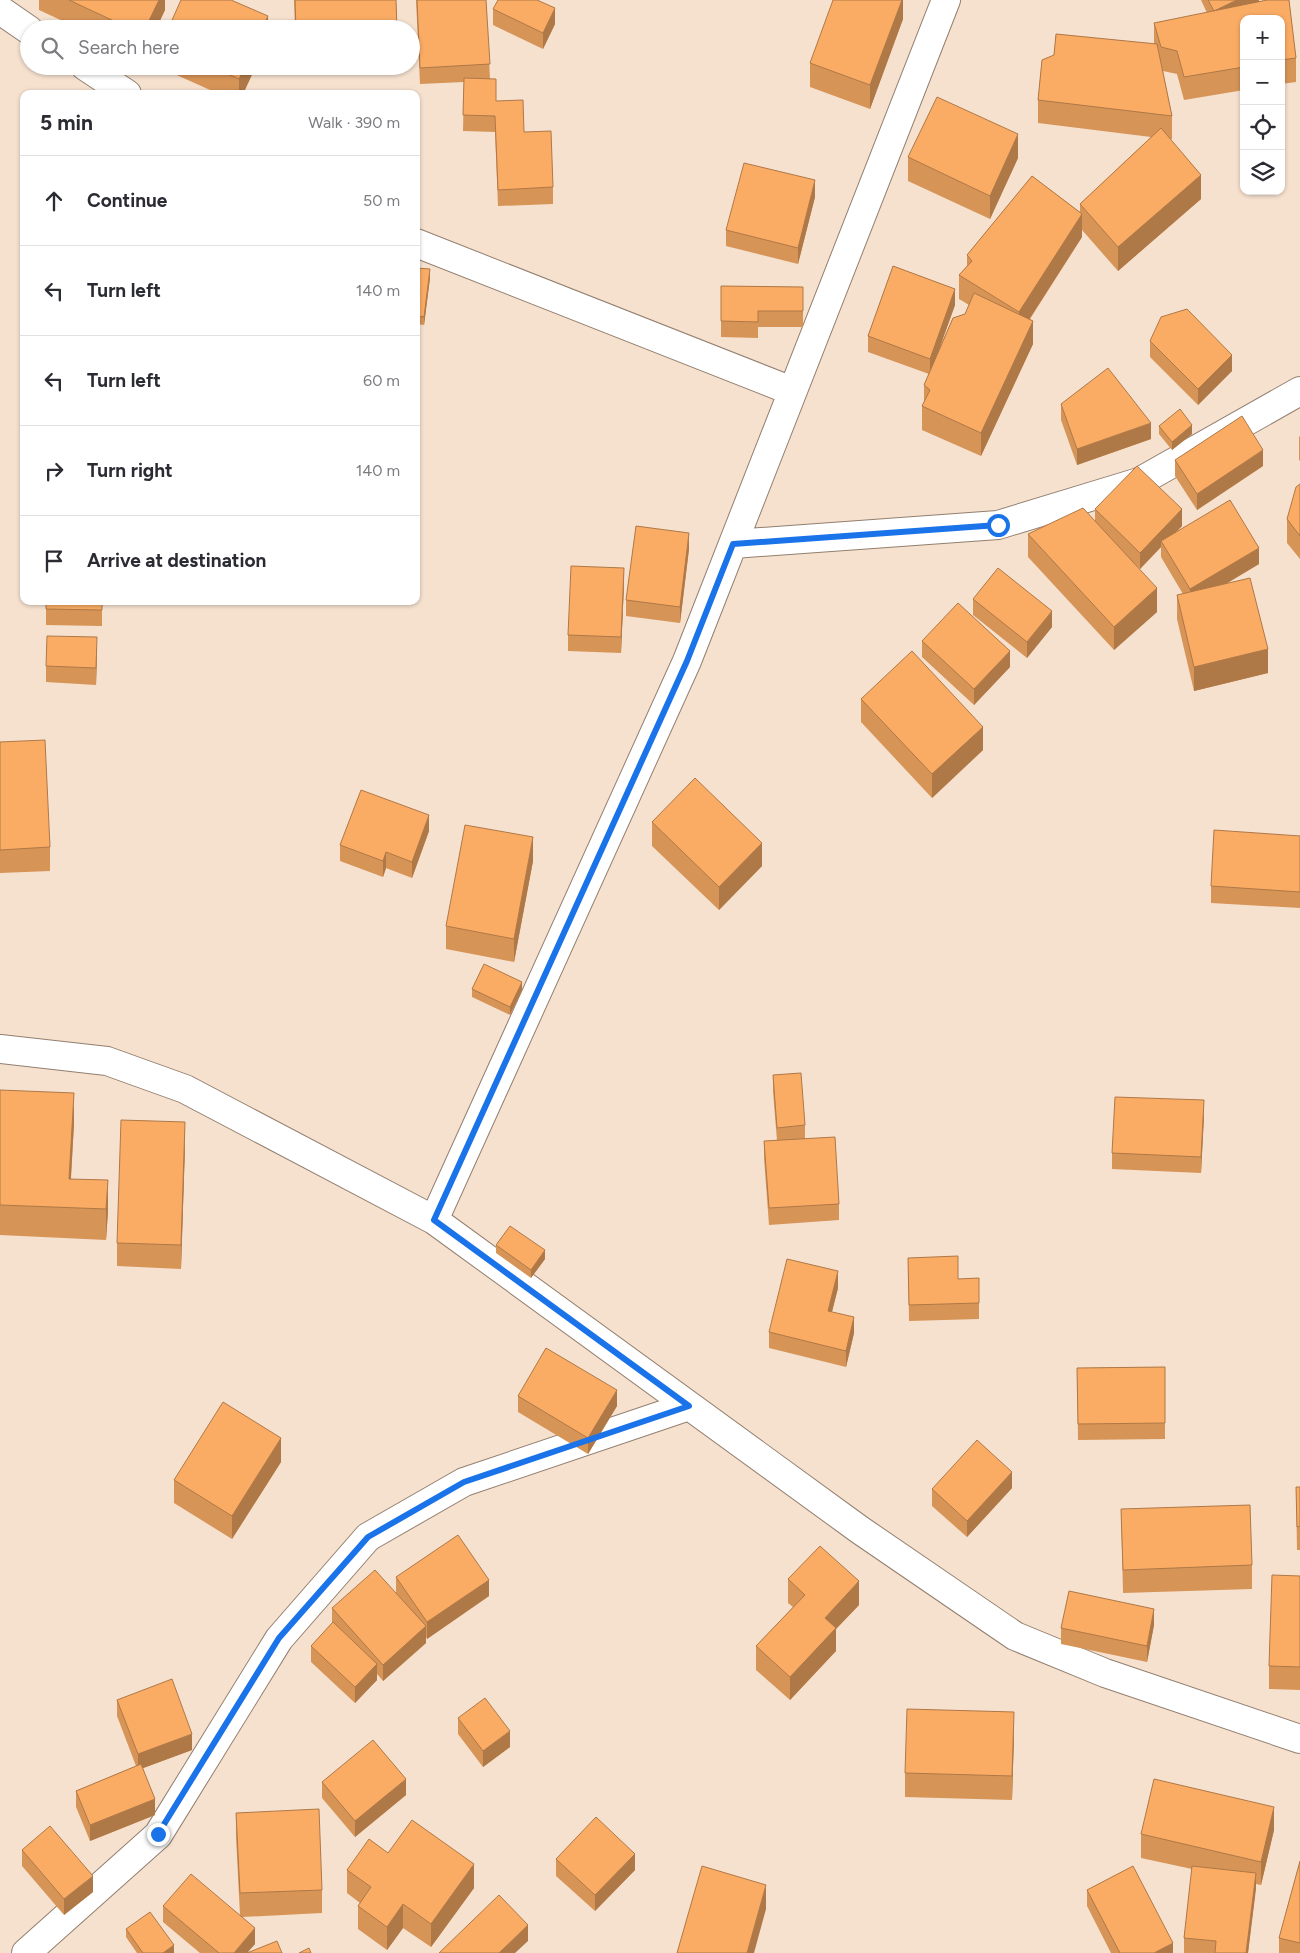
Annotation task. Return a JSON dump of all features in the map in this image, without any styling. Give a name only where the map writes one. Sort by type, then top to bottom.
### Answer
[{"type":"street","points":[[434,1220],[687,661],[946,0]]},
{"type":"street","points":[[0,10],[20,24]]},
{"type":"street","points":[[98,75],[121,90]]},
{"type":"street","points":[[420,245],[792,392]]},
{"type":"street","points":[[733,544],[998,525],[1139,482],[1300,391]]},
{"type":"street","points":[[0,1049],[107,1061],[185,1089],[434,1220],[860,1530],[1015,1636],[1105,1673],[1300,1739]]},
{"type":"street","points":[[26,1953],[158,1834],[279,1638],[368,1537],[464,1482],[689,1406]]},
{"type":"building","points":[[69,0],[159,0],[149,20],[112,20]]},
{"type":"building","points":[[181,0],[231,0],[268,16],[266,20],[172,20]]},
{"type":"building","points":[[295,0],[396,0],[397,20],[296,20]]},
{"type":"building","points":[[417,0],[486,0],[490,64],[420,68],[420,20],[418,20]]},
{"type":"building","points":[[498,0],[537,0],[555,8],[543,33],[493,9]]},
{"type":"building","points":[[833,0],[902,0],[870,85],[810,63]]},
{"type":"building","points":[[1208,0],[1237,0],[1214,11]]},
{"type":"building","points":[[1267,0],[1289,0],[1296,58],[1285,59],[1285,15],[1240,15],[1240,68],[1184,77],[1177,51],[1161,47],[1154,23]]},
{"type":"building","points":[[1056,34],[1157,44],[1172,116],[1038,100],[1042,60],[1054,55]]},
{"type":"building","points":[[230,75],[241,75],[239,79]]},
{"type":"building","points":[[464,78],[496,79],[496,101],[523,100],[524,132],[551,131],[553,187],[498,190],[495,116],[463,115]]},
{"type":"building","points":[[937,97],[1018,134],[990,196],[908,157]]},
{"type":"building","points":[[1161,128],[1201,175],[1118,247],[1080,204]]},
{"type":"building","points":[[744,163],[815,180],[798,248],[726,230]]},
{"type":"building","points":[[1032,176],[1082,214],[1019,312],[959,275],[972,261],[967,255]]},
{"type":"building","points":[[893,266],[955,289],[930,359],[868,336]]},
{"type":"building","points":[[420,268],[430,269],[424,317],[420,316]]},
{"type":"building","points":[[721,286],[803,287],[803,311],[758,311],[758,322],[721,321]]},
{"type":"building","points":[[974,293],[1033,321],[981,433],[922,406],[930,390],[924,385],[953,318],[965,314]]},
{"type":"building","points":[[1187,309],[1232,355],[1198,389],[1150,341],[1161,317]]},
{"type":"building","points":[[1108,368],[1151,423],[1077,449],[1061,404]]},
{"type":"building","points":[[1180,409],[1192,425],[1172,442],[1159,426]]},
{"type":"building","points":[[1242,416],[1263,450],[1197,494],[1175,460]]},
{"type":"building","points":[[1137,466],[1182,509],[1140,553],[1095,509]]},
{"type":"building","points":[[1300,484],[1300,536],[1287,519],[1296,487]]},
{"type":"building","points":[[1230,500],[1259,548],[1190,589],[1161,541]]},
{"type":"building","points":[[1083,508],[1157,588],[1114,627],[1028,534]]},
{"type":"building","points":[[636,526],[689,533],[680,607],[626,600]]},
{"type":"building","points":[[571,566],[624,568],[621,637],[568,635]]},
{"type":"building","points":[[998,568],[1052,611],[1027,642],[973,599]]},
{"type":"building","points":[[1250,578],[1268,649],[1194,667],[1177,595]]},
{"type":"building","points":[[958,603],[1010,651],[974,689],[922,641]]},
{"type":"building","points":[[46,605],[102,605],[102,610],[46,609]]},
{"type":"building","points":[[47,636],[97,637],[96,668],[46,666]]},
{"type":"building","points":[[912,651],[983,727],[932,774],[861,699]]},
{"type":"building","points":[[45,740],[50,847],[0,850],[0,742]]},
{"type":"building","points":[[695,778],[762,843],[719,887],[652,822]]},
{"type":"building","points":[[361,790],[429,815],[412,862],[386,852],[383,861],[340,845]]},
{"type":"building","points":[[465,825],[533,837],[514,939],[446,926]]},
{"type":"building","points":[[1214,830],[1300,836],[1300,892],[1211,886]]},
{"type":"building","points":[[484,964],[522,982],[510,1007],[472,989]]},
{"type":"building","points":[[801,1073],[805,1125],[777,1128],[773,1075]]},
{"type":"building","points":[[0,1090],[74,1093],[69,1179],[108,1180],[106,1209],[0,1205]]},
{"type":"building","points":[[1115,1097],[1204,1100],[1201,1157],[1112,1153]]},
{"type":"building","points":[[121,1120],[185,1122],[181,1245],[117,1243]]},
{"type":"building","points":[[835,1137],[839,1204],[769,1208],[764,1141]]},
{"type":"building","points":[[510,1226],[545,1250],[531,1270],[496,1245]]},
{"type":"building","points":[[958,1256],[958,1279],[979,1278],[979,1303],[909,1305],[908,1258]]},
{"type":"building","points":[[787,1259],[838,1271],[828,1311],[854,1317],[846,1351],[769,1332]]},
{"type":"building","points":[[546,1348],[617,1390],[588,1438],[518,1396]]},
{"type":"building","points":[[1165,1367],[1165,1423],[1078,1424],[1077,1368]]},
{"type":"building","points":[[223,1402],[281,1438],[232,1516],[174,1480]]},
{"type":"building","points":[[977,1440],[1012,1472],[967,1521],[932,1489]]},
{"type":"building","points":[[1296,1487],[1300,1487],[1300,1526],[1297,1527]]},
{"type":"building","points":[[1250,1505],[1252,1565],[1123,1570],[1121,1509]]},
{"type":"building","points":[[458,1535],[489,1580],[427,1622],[396,1577]]},
{"type":"building","points":[[820,1546],[859,1581],[825,1618],[836,1628],[790,1677],[756,1646],[805,1595],[788,1579]]},
{"type":"building","points":[[375,1570],[426,1626],[383,1665],[332,1608]]},
{"type":"building","points":[[1272,1575],[1300,1576],[1300,1667],[1269,1666]]},
{"type":"building","points":[[1069,1591],[1154,1609],[1147,1646],[1061,1628]]},
{"type":"building","points":[[333,1622],[377,1664],[355,1687],[311,1646]]},
{"type":"building","points":[[172,1679],[192,1734],[138,1754],[117,1700]]},
{"type":"building","points":[[485,1698],[510,1731],[483,1751],[458,1718]]},
{"type":"building","points":[[907,1709],[1014,1712],[1012,1776],[905,1773]]},
{"type":"building","points":[[373,1740],[406,1779],[355,1821],[322,1782]]},
{"type":"building","points":[[141,1764],[155,1799],[90,1825],[76,1791]]},
{"type":"building","points":[[1154,1779],[1274,1807],[1261,1862],[1141,1834]]},
{"type":"building","points":[[319,1809],[322,1890],[240,1893],[236,1813]]},
{"type":"building","points":[[596,1817],[635,1854],[595,1895],[556,1859]]},
{"type":"building","points":[[412,1820],[474,1864],[431,1924],[403,1904],[387,1927],[358,1906],[371,1887],[347,1870],[369,1839],[388,1853]]},
{"type":"building","points":[[50,1826],[93,1876],[64,1899],[22,1850]]},
{"type":"building","points":[[1300,1861],[1300,1943],[1279,1938]]},
{"type":"building","points":[[702,1866],[766,1885],[747,1953],[677,1953]]},
{"type":"building","points":[[1133,1866],[1173,1943],[1154,1953],[1120,1953],[1087,1890]]},
{"type":"building","points":[[1192,1866],[1256,1873],[1246,1953],[1215,1953],[1216,1941],[1184,1938]]},
{"type":"building","points":[[191,1874],[255,1928],[234,1953],[219,1953],[163,1906]]},
{"type":"building","points":[[499,1895],[528,1925],[499,1953],[439,1953]]},
{"type":"building","points":[[150,1912],[174,1945],[163,1953],[143,1953],[126,1929]]},
{"type":"building","points":[[277,1941],[282,1953],[247,1953]]},
{"type":"building","points":[[309,1948],[311,1953],[299,1953]]},
{"type":"route","points":[[158,1834],[279,1638],[368,1537],[464,1482],[689,1406],[434,1220],[687,661],[733,544],[998,525]]}]
